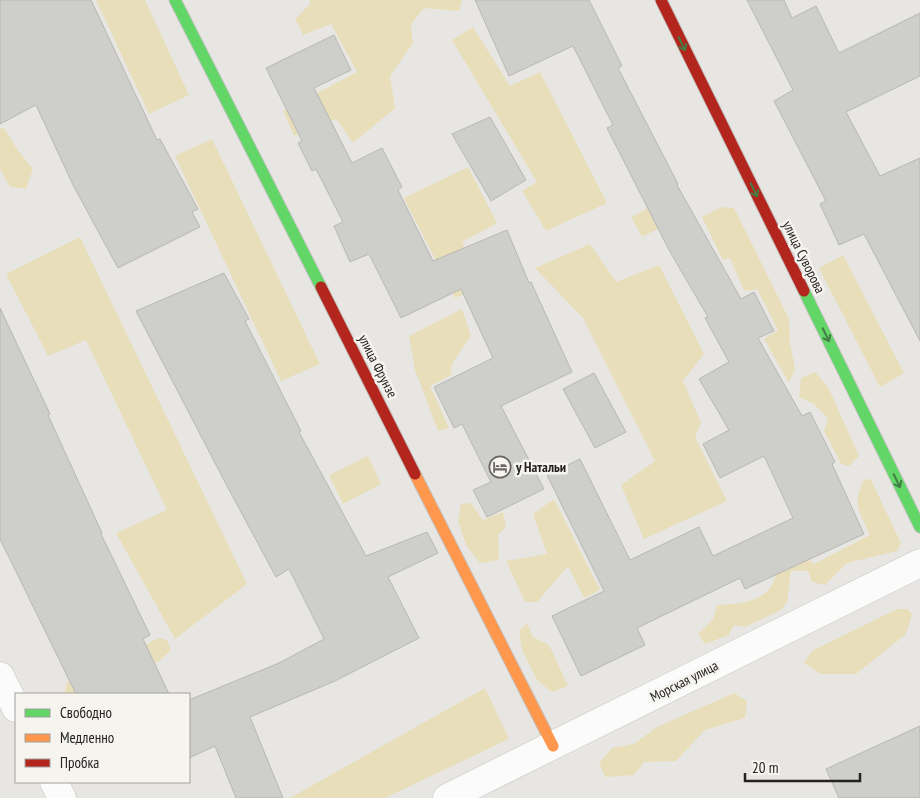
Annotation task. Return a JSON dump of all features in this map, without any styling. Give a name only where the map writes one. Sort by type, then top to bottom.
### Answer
[{"type":"street","name":"улица Фрунзе","points":[[176,0],[553,746]]},
{"type":"street","name":"улица Суворова","points":[[661,0],[920,527]]},
{"type":"street","name":"Морская улица","points":[[447,798],[920,563]]},
{"type":"street","points":[[0,676],[15,706]]},
{"type":"street","points":[[54,783],[62,798]]},
{"type":"shaded area","points":[[96,0],[145,0],[189,95],[149,114]]},
{"type":"shaded area","points":[[310,0],[462,0],[459,11],[424,8],[411,24],[413,43],[390,76],[395,108],[353,143],[336,119],[294,136],[283,111],[357,72],[331,24],[303,35],[295,19],[310,4]]},
{"type":"shaded area","points":[[473,27],[510,86],[540,72],[607,203],[546,231],[522,191],[537,182],[452,40]]},
{"type":"shaded area","points":[[4,128],[17,149],[33,169],[26,189],[10,187],[0,169],[0,129]]},
{"type":"shaded area","points":[[212,139],[320,364],[281,381],[175,156]]},
{"type":"shaded area","points":[[468,167],[497,223],[462,242],[485,285],[455,298],[404,198]]},
{"type":"shaded area","points":[[678,193],[688,213],[642,237],[631,217]]},
{"type":"shaded area","points":[[722,207],[734,208],[789,319],[790,343],[795,369],[789,383],[764,339],[778,330],[757,289],[744,291],[730,258],[723,260],[702,217]]},
{"type":"shaded area","points":[[80,237],[247,584],[175,639],[116,533],[167,510],[86,340],[48,356],[6,274]]},
{"type":"shaded area","points":[[590,244],[616,282],[659,265],[704,354],[683,381],[701,423],[695,437],[727,501],[644,539],[621,485],[655,461],[583,318],[535,268]]},
{"type":"shaded area","points":[[843,255],[904,373],[880,387],[819,268]]},
{"type":"shaded area","points":[[462,309],[471,336],[452,364],[451,375],[430,386],[449,428],[438,431],[415,370],[409,336]]},
{"type":"shaded area","points":[[815,372],[828,387],[859,456],[849,466],[841,464],[824,431],[828,418],[814,404],[799,397],[801,378]]},
{"type":"shaded area","points":[[368,456],[381,484],[343,504],[329,475]]},
{"type":"shaded area","points":[[864,479],[871,480],[901,543],[897,551],[847,563],[825,585],[812,582],[808,571],[791,571],[787,602],[781,610],[745,627],[734,625],[729,635],[705,644],[698,634],[713,619],[717,605],[746,602],[755,599],[770,588],[776,570],[805,557],[814,564],[870,535],[858,508],[858,495]]},
{"type":"shaded area","points":[[554,499],[600,590],[584,598],[568,566],[537,602],[525,602],[506,561],[547,554],[533,514]]},
{"type":"shaded area","points":[[471,503],[483,520],[503,512],[506,527],[498,535],[499,560],[480,563],[466,545],[458,521],[461,504]]},
{"type":"shaded area","points":[[897,609],[908,609],[912,614],[906,634],[856,674],[820,674],[804,663],[812,651]]},
{"type":"shaded area","points":[[527,623],[533,637],[549,645],[568,686],[552,692],[537,680],[522,650],[519,631]]},
{"type":"shaded area","points":[[159,638],[167,640],[171,650],[158,662],[96,680],[91,693],[64,693],[67,682]]},
{"type":"shaded area","points":[[485,688],[509,739],[385,798],[290,798]]},
{"type":"shaded area","points":[[734,693],[747,701],[745,718],[705,730],[676,761],[644,762],[634,775],[605,777],[599,763],[612,748],[634,744],[657,727]]},
{"type":"building","points":[[0,0],[91,0],[157,140],[160,139],[198,209],[192,212],[200,227],[118,268],[73,185],[36,105],[0,124]]},
{"type":"building","points":[[475,0],[589,0],[622,66],[618,68],[677,185],[741,299],[754,292],[774,331],[758,338],[802,416],[810,412],[835,462],[832,464],[864,534],[745,589],[740,578],[637,628],[645,645],[581,676],[552,616],[604,591],[547,475],[580,459],[630,560],[699,527],[713,556],[793,518],[764,456],[720,478],[703,444],[729,430],[699,379],[729,362],[705,318],[708,317],[669,250],[607,128],[613,125],[573,46],[509,76]]},
{"type":"building","points":[[747,0],[784,0],[792,18],[816,6],[839,53],[920,13],[920,76],[846,112],[880,176],[920,158],[920,341],[864,234],[839,245],[820,204],[826,201],[774,101],[793,90]]},
{"type":"building","points":[[334,35],[351,70],[314,88],[352,163],[382,148],[402,187],[398,190],[433,261],[507,230],[529,283],[531,282],[572,372],[501,406],[544,489],[487,517],[473,490],[491,482],[462,424],[454,428],[434,387],[493,358],[461,289],[401,318],[369,254],[350,262],[334,226],[343,222],[316,169],[312,171],[298,143],[302,141],[266,68]]},
{"type":"building","points":[[490,117],[526,180],[491,201],[452,134]]},
{"type":"building","points":[[224,273],[249,319],[245,321],[301,431],[299,432],[366,556],[427,532],[438,553],[388,577],[419,638],[335,681],[250,717],[283,798],[236,798],[215,746],[190,758],[190,700],[279,663],[324,639],[289,569],[276,577],[136,311]]},
{"type":"building","points":[[0,308],[50,414],[48,415],[101,534],[150,635],[143,639],[169,693],[76,693],[0,539]]},
{"type":"building","points":[[594,373],[626,432],[595,448],[563,389]]},
{"type":"building","points":[[920,726],[920,798],[839,798],[826,769]]},
{"type":"traffic: fast","points":[[175,0],[321,287]]},
{"type":"traffic: fast","points":[[804,291],[920,527]]},
{"type":"traffic: slow","points":[[415,474],[553,746]]},
{"type":"traffic: jam","points":[[661,0],[804,291]]},
{"type":"traffic: jam","points":[[321,287],[415,474]]},
{"type":"place","name":"у Натальи","points":[[500,467]]}]
